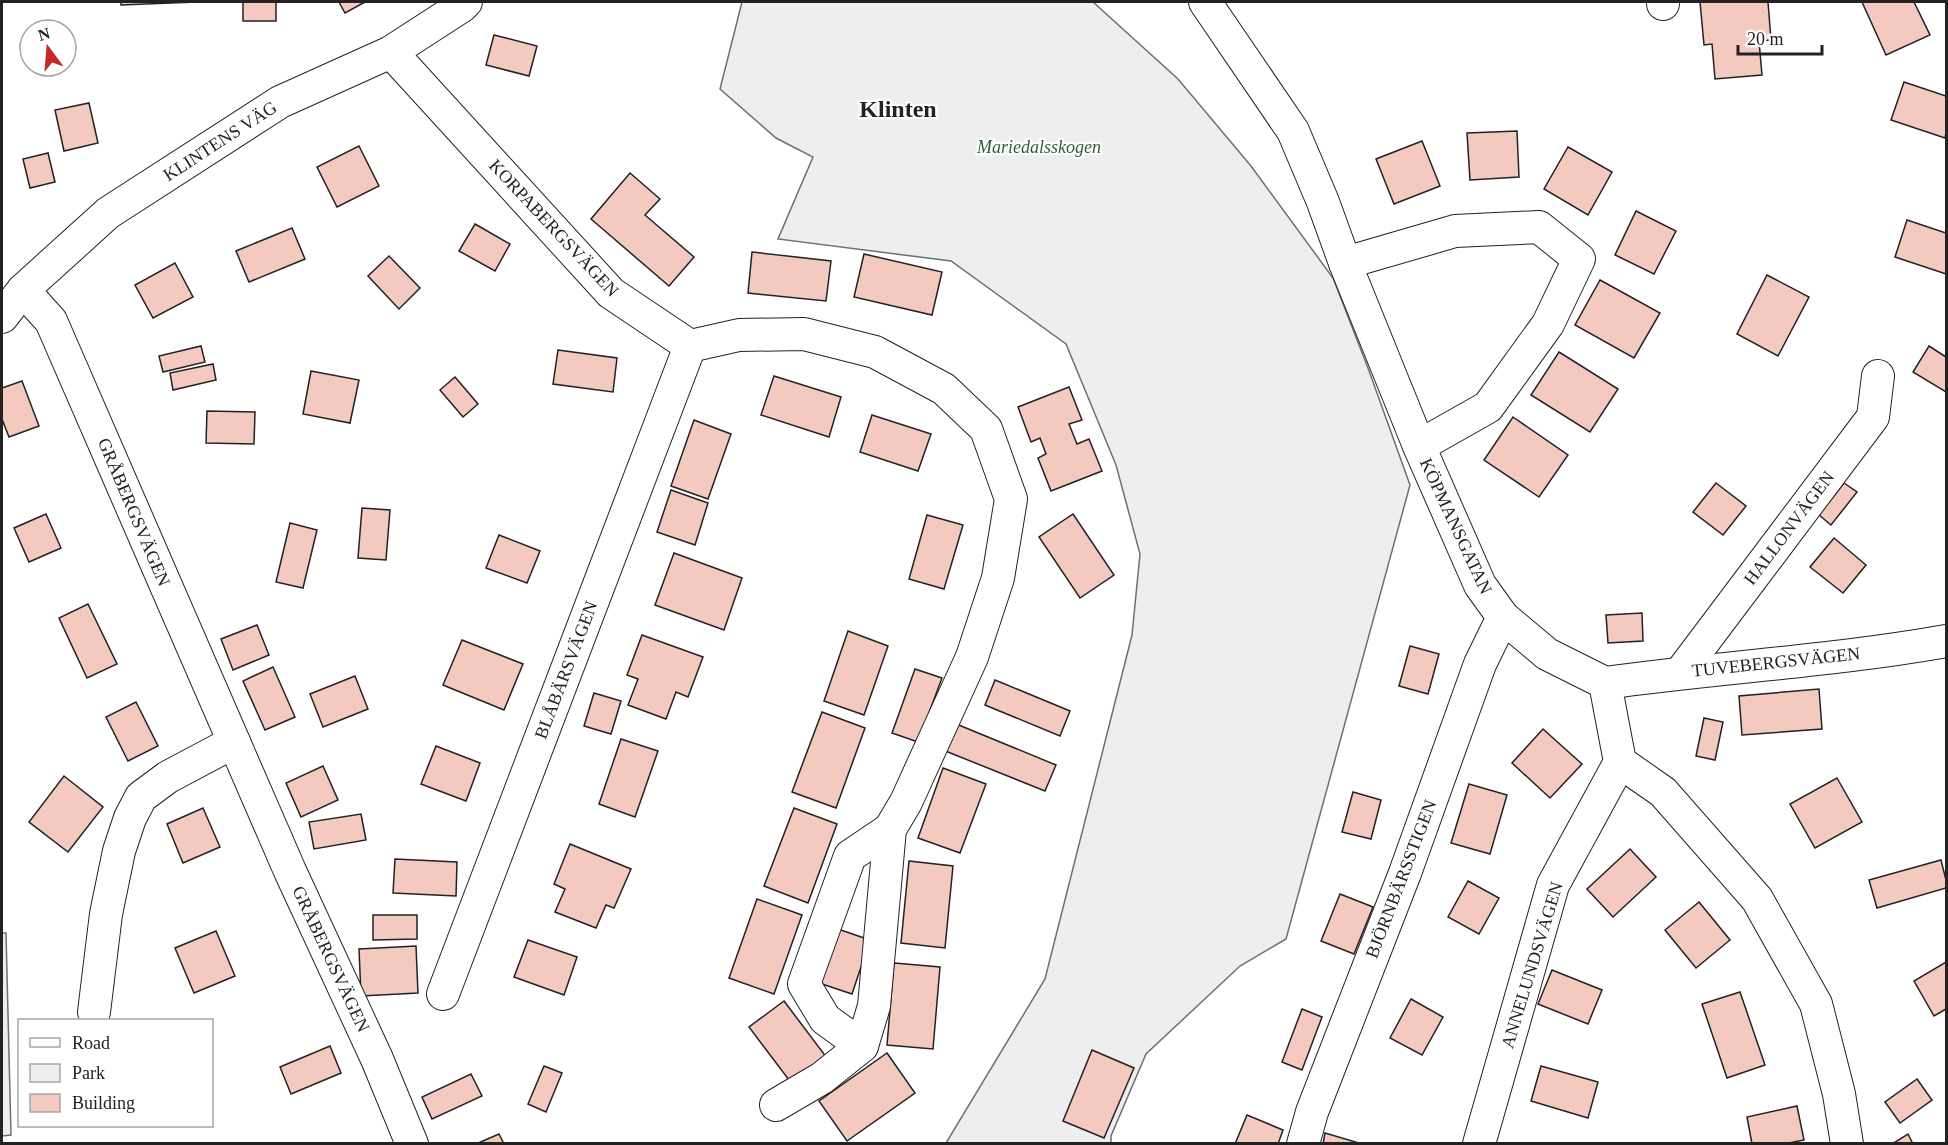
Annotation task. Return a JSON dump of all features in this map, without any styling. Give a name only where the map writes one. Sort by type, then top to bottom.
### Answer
[{"type":"street","name":"KLINTENS VÄG","points":[[2,317],[23,290],[108,213],[279,102],[391,52],[466,2]]},
{"type":"street","name":"KÖPMANSGATAN","points":[[1205,2],[1293,131],[1419,446],[1480,585],[1503,617],[1547,654],[1605,683]]},
{"type":"street","name":"KORPABERGSVÄGEN","points":[[391,52],[611,293],[690,346]]},
{"type":"street","points":[[1345,263],[1455,231],[1539,226],[1579,259],[1548,324],[1488,407],[1419,446]]},
{"type":"street","name":"GRÅBERGSVÄGEN","points":[[23,290],[51,321],[290,871],[377,1059],[412,1143]]},
{"type":"street","points":[[690,346],[739,335],[804,334],[875,352],[944,389],[986,429],[1011,499],[998,578],[972,657],[906,801],[890,829],[874,1006],[862,1047],[822,1078],[776,1105]]},
{"type":"street","name":"BLÅBÄRSVÄGEN","points":[[443,994],[690,346]]},
{"type":"street","name":"HALLONVÄGEN","points":[[1681,672],[1873,417],[1878,376]]},
{"type":"street","name":"BJÖRNBÄRSSTIGEN","points":[[1303,1143],[1312,1112],[1405,873],[1480,664],[1503,617]]},
{"type":"street","name":"TUVEBERGSVÄGEN","points":[[1605,683],[1681,672],[1896,650],[1947,641]]},
{"type":"street","points":[[1605,683],[1620,762],[1663,792],[1757,899],[1816,1004],[1839,1094],[1847,1143]]},
{"type":"street","points":[[94,1012],[106,914],[119,851],[130,818],[141,797],[168,777],[234,742]]},
{"type":"street","name":"ANNELUNDSVÄGEN","points":[[1479,1143],[1553,885],[1620,762]]},
{"type":"street","points":[[862,1047],[825,1019],[804,984],[850,856],[890,829]]},
{"type":"green space","name":"Mariedalsskogen","points":[[742,2],[1093,2],[1178,79],[1251,166],[1333,278],[1410,485],[1286,939],[1240,966],[1146,1054],[1111,1136],[1111,1143],[946,1143],[1045,979],[1132,635],[1140,554],[1116,465],[1066,344],[951,261],[778,239],[813,157],[776,138],[720,89]]},
{"type":"green space","points":[[2,933],[6,933],[11,1135],[2,1136]]},
{"type":"building","points":[[121,2],[197,2],[121,5]]},
{"type":"building","points":[[243,2],[276,2],[276,21],[243,21]]},
{"type":"building","points":[[339,2],[365,2],[345,13]]},
{"type":"building","points":[[1700,2],[1768,2],[1771,40],[1759,41],[1762,75],[1715,79],[1712,44],[1704,45]]},
{"type":"building","points":[[1862,2],[1914,2],[1930,35],[1886,55]]},
{"type":"building","points":[[494,35],[537,46],[529,76],[486,65]]},
{"type":"building","points":[[1904,82],[1946,96],[1945,138],[1891,120]]},
{"type":"building","points":[[89,103],[98,143],[64,151],[55,110]]},
{"type":"building","points":[[1517,131],[1519,177],[1470,180],[1467,133]]},
{"type":"building","points":[[1422,141],[1440,186],[1394,204],[1376,159]]},
{"type":"building","points":[[359,146],[379,186],[337,207],[317,167]]},
{"type":"building","points":[[1568,147],[1612,172],[1588,215],[1544,189]]},
{"type":"building","points":[[48,153],[55,182],[30,188],[23,159]]},
{"type":"building","points":[[630,173],[660,199],[645,215],[694,257],[669,286],[591,219]]},
{"type":"building","points":[[1636,211],[1676,231],[1654,274],[1615,255]]},
{"type":"building","points":[[1907,220],[1946,233],[1946,274],[1895,257]]},
{"type":"building","points":[[475,224],[510,244],[495,271],[459,251]]},
{"type":"building","points":[[292,228],[305,259],[249,282],[236,251]]},
{"type":"building","points":[[752,252],[831,261],[826,301],[748,293]]},
{"type":"building","points":[[864,254],[942,272],[932,315],[854,297]]},
{"type":"building","points":[[389,256],[420,288],[399,309],[368,276]]},
{"type":"building","points":[[175,263],[193,297],[153,318],[135,285]]},
{"type":"building","points":[[1767,275],[1809,297],[1778,356],[1737,334]]},
{"type":"building","points":[[1600,280],[1660,313],[1634,358],[1575,325]]},
{"type":"building","points":[[201,346],[205,362],[163,372],[159,356]]},
{"type":"building","points":[[1929,346],[1946,357],[1946,392],[1913,372]]},
{"type":"building","points":[[558,350],[617,358],[613,392],[553,384]]},
{"type":"building","points":[[1559,352],[1618,389],[1590,432],[1531,395]]},
{"type":"building","points":[[213,364],[216,380],[173,390],[170,373]]},
{"type":"building","points":[[311,371],[359,380],[350,423],[303,414]]},
{"type":"building","points":[[774,376],[841,397],[829,437],[761,415]]},
{"type":"building","points":[[455,377],[478,404],[463,417],[440,390]]},
{"type":"building","points":[[22,381],[39,426],[9,437],[2,419],[2,388]]},
{"type":"building","points":[[1069,387],[1082,420],[1069,424],[1077,444],[1089,439],[1102,471],[1051,491],[1038,458],[1046,454],[1040,438],[1031,442],[1018,407]]},
{"type":"building","points":[[207,411],[255,412],[254,444],[206,443]]},
{"type":"building","points":[[872,415],[931,434],[918,471],[860,452]]},
{"type":"building","points":[[1513,417],[1568,455],[1539,497],[1484,460]]},
{"type":"building","points":[[694,420],[731,434],[708,499],[671,486]]},
{"type":"building","points":[[1716,483],[1746,506],[1723,535],[1693,512]]},
{"type":"building","points":[[1844,483],[1857,492],[1831,525],[1819,515]]},
{"type":"building","points":[[671,490],[708,503],[695,545],[657,532]]},
{"type":"building","points":[[362,508],[390,510],[386,560],[358,558]]},
{"type":"building","points":[[46,514],[61,548],[29,562],[14,528]]},
{"type":"building","points":[[1073,514],[1114,575],[1080,598],[1039,537]]},
{"type":"building","points":[[927,515],[963,525],[944,589],[909,579]]},
{"type":"building","points":[[290,523],[317,530],[303,588],[276,582]]},
{"type":"building","points":[[499,535],[540,551],[527,583],[486,568]]},
{"type":"building","points":[[1834,538],[1866,565],[1843,593],[1810,567]]},
{"type":"building","points":[[674,553],[742,578],[724,630],[655,605]]},
{"type":"building","points":[[88,604],[117,664],[87,678],[59,618]]},
{"type":"building","points":[[1642,613],[1643,641],[1608,643],[1606,615]]},
{"type":"building","points":[[257,625],[269,655],[233,670],[221,639]]},
{"type":"building","points":[[848,631],[888,646],[864,715],[824,701]]},
{"type":"building","points":[[642,635],[703,657],[688,697],[676,692],[666,719],[628,705],[638,679],[627,675]]},
{"type":"building","points":[[462,640],[523,664],[504,710],[443,685]]},
{"type":"building","points":[[1410,646],[1439,654],[1428,694],[1399,686]]},
{"type":"building","points":[[273,667],[295,717],[265,730],[243,681]]},
{"type":"building","points":[[915,669],[942,678],[918,742],[892,733]]},
{"type":"building","points":[[355,676],[368,709],[323,727],[310,694]]},
{"type":"building","points":[[995,680],[1070,711],[1060,736],[985,705]]},
{"type":"building","points":[[1819,689],[1822,729],[1742,735],[1739,696]]},
{"type":"building","points":[[594,693],[621,701],[611,734],[584,726]]},
{"type":"building","points":[[136,702],[158,746],[128,761],[106,717]]},
{"type":"building","points":[[822,712],[865,728],[836,808],[792,792]]},
{"type":"building","points":[[1704,718],[1723,722],[1715,760],[1696,756]]},
{"type":"building","points":[[949,721],[1056,765],[1045,791],[938,748]]},
{"type":"building","points":[[1543,729],[1582,764],[1550,798],[1512,763]]},
{"type":"building","points":[[621,739],[658,751],[635,817],[599,804]]},
{"type":"building","points":[[436,746],[480,763],[466,801],[421,784]]},
{"type":"building","points":[[323,766],[338,800],[301,817],[286,783]]},
{"type":"building","points":[[943,768],[986,784],[960,853],[918,838]]},
{"type":"building","points":[[64,776],[103,807],[68,852],[29,822]]},
{"type":"building","points":[[1837,778],[1862,822],[1815,848],[1790,804]]},
{"type":"building","points":[[1469,784],[1507,795],[1490,854],[1451,843]]},
{"type":"building","points":[[1353,792],[1381,800],[1371,839],[1342,832]]},
{"type":"building","points":[[203,808],[220,847],[183,863],[167,824]]},
{"type":"building","points":[[794,808],[837,824],[808,903],[764,886]]},
{"type":"building","points":[[361,814],[366,840],[314,849],[309,822]]},
{"type":"building","points":[[570,844],[631,869],[614,908],[606,905],[596,928],[555,912],[565,889],[554,884]]},
{"type":"building","points":[[1630,849],[1656,877],[1613,917],[1587,889]]},
{"type":"building","points":[[395,859],[457,862],[456,896],[393,893]]},
{"type":"building","points":[[1941,860],[1946,888],[1877,908],[1869,880]]},
{"type":"building","points":[[909,861],[953,866],[945,948],[901,943]]},
{"type":"building","points":[[1468,881],[1499,898],[1479,934],[1448,917]]},
{"type":"building","points":[[1340,894],[1373,907],[1354,954],[1321,941]]},
{"type":"building","points":[[757,899],[802,915],[774,994],[729,978]]},
{"type":"building","points":[[1699,902],[1730,940],[1696,968],[1665,930]]},
{"type":"building","points":[[373,915],[417,915],[417,939],[373,940]]},
{"type":"building","points":[[832,927],[870,940],[852,994],[813,981]]},
{"type":"building","points":[[216,931],[235,976],[194,993],[175,948]]},
{"type":"building","points":[[528,940],[577,957],[564,995],[514,977]]},
{"type":"building","points":[[416,946],[418,993],[361,996],[359,949]]},
{"type":"building","points":[[1946,962],[1946,1009],[1934,1016],[1914,981]]},
{"type":"building","points":[[894,963],[940,967],[933,1049],[887,1045]]},
{"type":"building","points":[[1552,970],[1602,990],[1588,1024],[1538,1004]]},
{"type":"building","points":[[1740,992],[1765,1065],[1727,1078],[1702,1004]]},
{"type":"building","points":[[1411,999],[1443,1017],[1422,1055],[1390,1038]]},
{"type":"building","points":[[784,1001],[827,1058],[792,1084],[749,1027]]},
{"type":"building","points":[[1302,1009],[1322,1017],[1302,1070],[1282,1062]]},
{"type":"building","points":[[330,1046],[341,1073],[291,1094],[280,1067]]},
{"type":"building","points":[[1092,1050],[1134,1068],[1104,1138],[1063,1121]]},
{"type":"building","points":[[887,1053],[915,1093],[847,1141],[819,1101]]},
{"type":"building","points":[[544,1066],[562,1073],[546,1112],[528,1104]]},
{"type":"building","points":[[1541,1066],[1598,1082],[1588,1118],[1531,1101]]},
{"type":"building","points":[[471,1074],[482,1096],[432,1119],[422,1097]]},
{"type":"building","points":[[1917,1079],[1932,1100],[1900,1123],[1885,1102]]},
{"type":"building","points":[[1797,1106],[1804,1140],[1784,1144],[1752,1144],[1747,1117]]},
{"type":"building","points":[[1247,1115],[1283,1130],[1278,1144],[1235,1144]]},
{"type":"building","points":[[1325,1133],[1359,1143],[1359,1144],[1323,1144]]},
{"type":"building","points":[[499,1134],[504,1144],[476,1144]]},
{"type":"building","points":[[1908,1134],[1913,1144],[1892,1144]]},
{"type":"district","name":"Klinten","points":[[898,109]]}]
